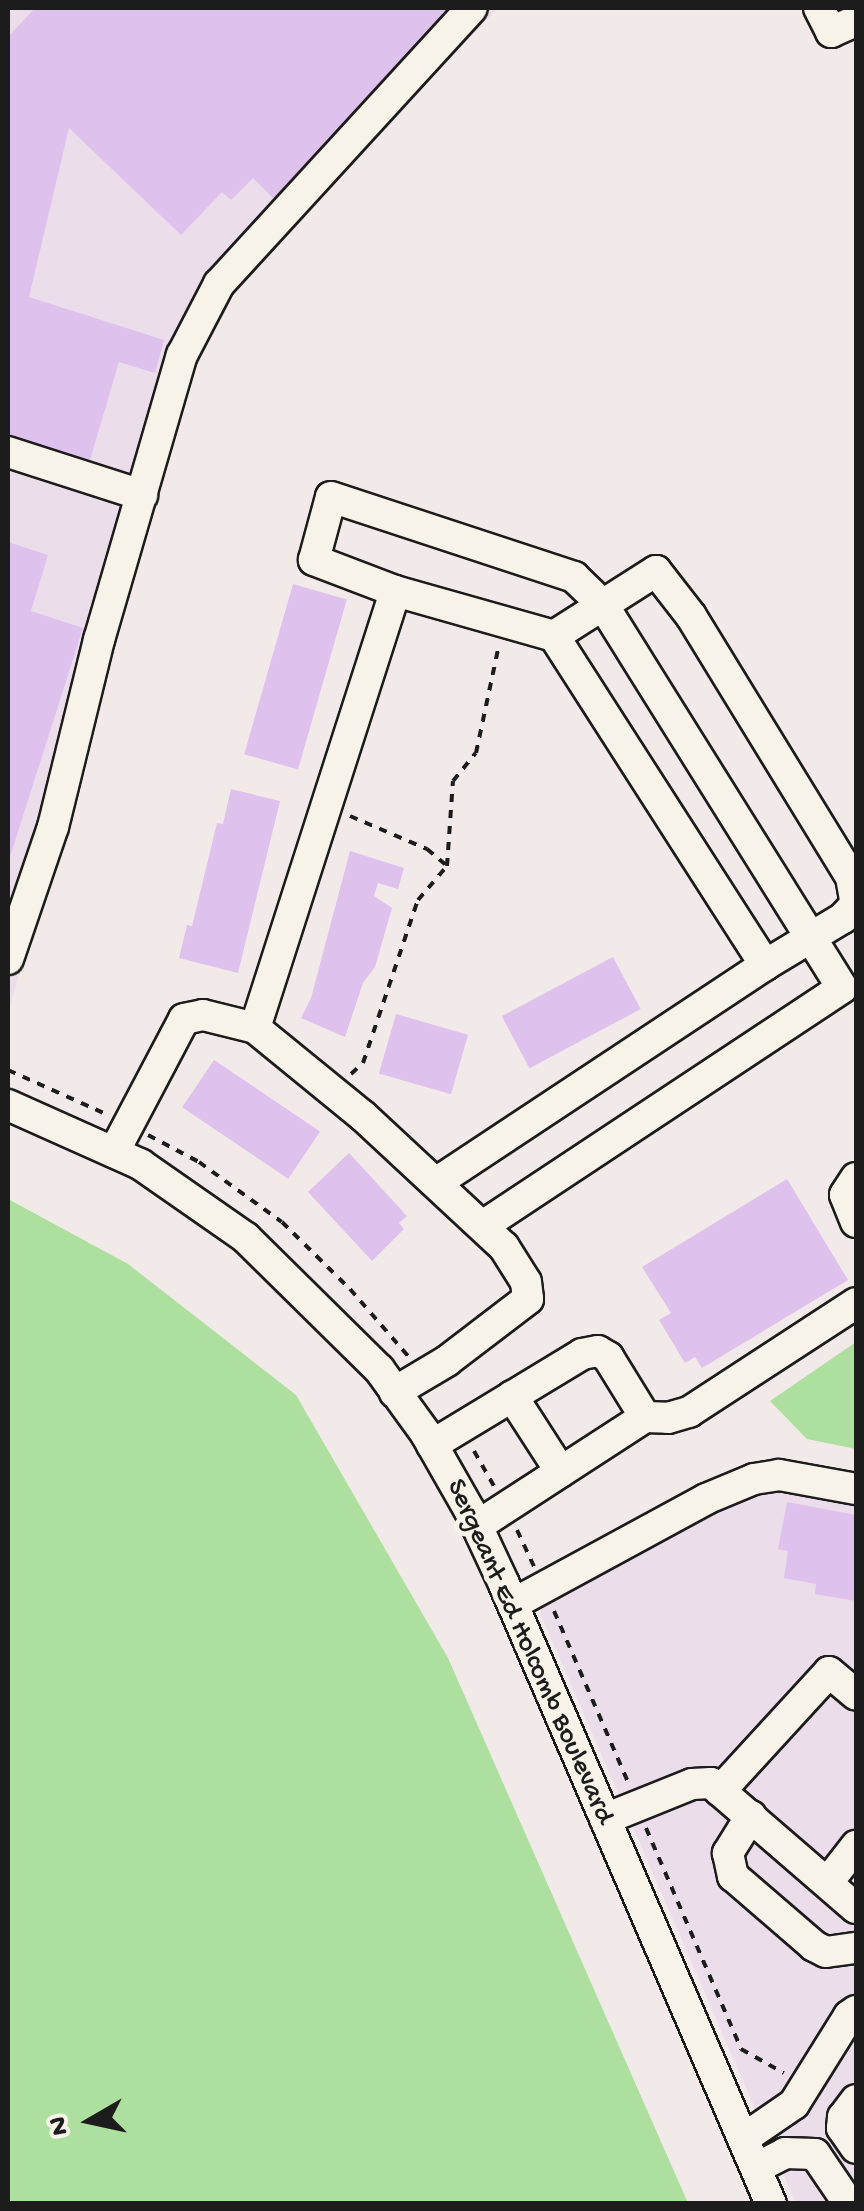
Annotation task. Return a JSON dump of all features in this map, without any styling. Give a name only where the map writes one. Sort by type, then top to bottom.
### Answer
[{"type":"street","points":[[8,959],[53,828],[99,640],[182,355],[220,284],[472,8]]},
{"type":"street","points":[[820,8],[831,32],[856,21]]},
{"type":"street","points":[[8,452],[142,494]]},
{"type":"street","points":[[483,1226],[842,988],[603,605],[574,576],[332,498],[314,560],[394,591],[554,636],[766,965]]},
{"type":"street","points":[[436,1182],[856,904],[851,877],[692,616],[656,571],[554,636]]},
{"type":"street","points":[[255,1028],[394,591]]},
{"type":"street","points":[[114,1152],[184,1019],[203,1014],[255,1028],[334,1092],[504,1246],[526,1282],[528,1299],[447,1361],[396,1392]]},
{"type":"street","name":"Sergeant Ed Holcomb Boulevard","points":[[8,1105],[140,1164],[246,1238],[334,1320],[396,1392],[432,1445],[514,1604],[771,2204]]},
{"type":"street","points":[[856,1178],[846,1194],[856,1222]]},
{"type":"street","points":[[477,1526],[644,1417],[668,1418],[689,1412],[856,1303]]},
{"type":"street","points":[[432,1445],[582,1354],[598,1351],[608,1357],[644,1417]]},
{"type":"street","points":[[512,1396],[561,1472]]},
{"type":"street","points":[[514,1604],[706,1500],[754,1479],[779,1475],[856,1489]]},
{"type":"street","points":[[720,1791],[829,1672],[856,1695]]},
{"type":"street","points":[[605,1819],[692,1784],[710,1782],[856,1908]]},
{"type":"street","points":[[750,1816],[728,1853],[734,1876],[814,1946],[837,1952],[856,1948]]},
{"type":"street","points":[[828,1882],[856,1846]]},
{"type":"street","points":[[743,2139],[794,2104],[848,2016],[856,2011]]},
{"type":"street","points":[[849,2138],[844,2117],[856,2100]]},
{"type":"street","points":[[756,2168],[784,2152],[815,2154],[850,2204]]},
{"type":"path","points":[[334,1092],[362,1063],[418,900],[447,866],[453,782],[476,753],[504,622]]},
{"type":"path","points":[[326,806],[427,849],[447,866]]},
{"type":"shaded area","points":[[8,8],[498,8],[225,294],[203,345],[8,1012]]},
{"type":"shaded area","points":[[759,1487],[856,1500],[856,2203],[796,2203],[540,1613],[543,1602]]},
{"type":"green space","points":[[8,1199],[128,1264],[296,1395],[448,1658],[688,2203],[8,2203]]},
{"type":"green space","points":[[856,1342],[856,1449],[807,1439],[770,1401]]},
{"type":"building","points":[[35,8],[456,8],[275,200],[253,178],[231,200],[222,192],[181,235],[69,128],[29,297],[164,340],[155,373],[119,362],[90,460],[8,434],[8,37]]},
{"type":"building","points":[[8,542],[48,555],[31,611],[83,628],[8,863]]},
{"type":"building","points":[[293,584],[347,599],[298,770],[244,754]]},
{"type":"building","points":[[231,789],[280,801],[238,973],[179,958],[187,925],[192,926],[217,823],[223,824]]},
{"type":"building","points":[[350,851],[404,868],[398,889],[378,883],[374,896],[392,908],[375,967],[363,983],[345,1037],[301,1018],[311,998]]},
{"type":"building","points":[[613,957],[641,1009],[529,1068],[502,1016]]},
{"type":"building","points":[[396,1014],[468,1035],[451,1094],[379,1074]]},
{"type":"building","points":[[214,1060],[320,1132],[288,1179],[182,1107]]},
{"type":"building","points":[[349,1153],[407,1216],[399,1223],[404,1229],[372,1261],[308,1192]]},
{"type":"building","points":[[787,1179],[848,1280],[702,1368],[695,1357],[685,1363],[659,1320],[671,1313],[642,1267]]},
{"type":"building","points":[[787,1502],[856,1515],[856,1601],[815,1594],[816,1584],[784,1578],[788,1551],[778,1549]]}]
